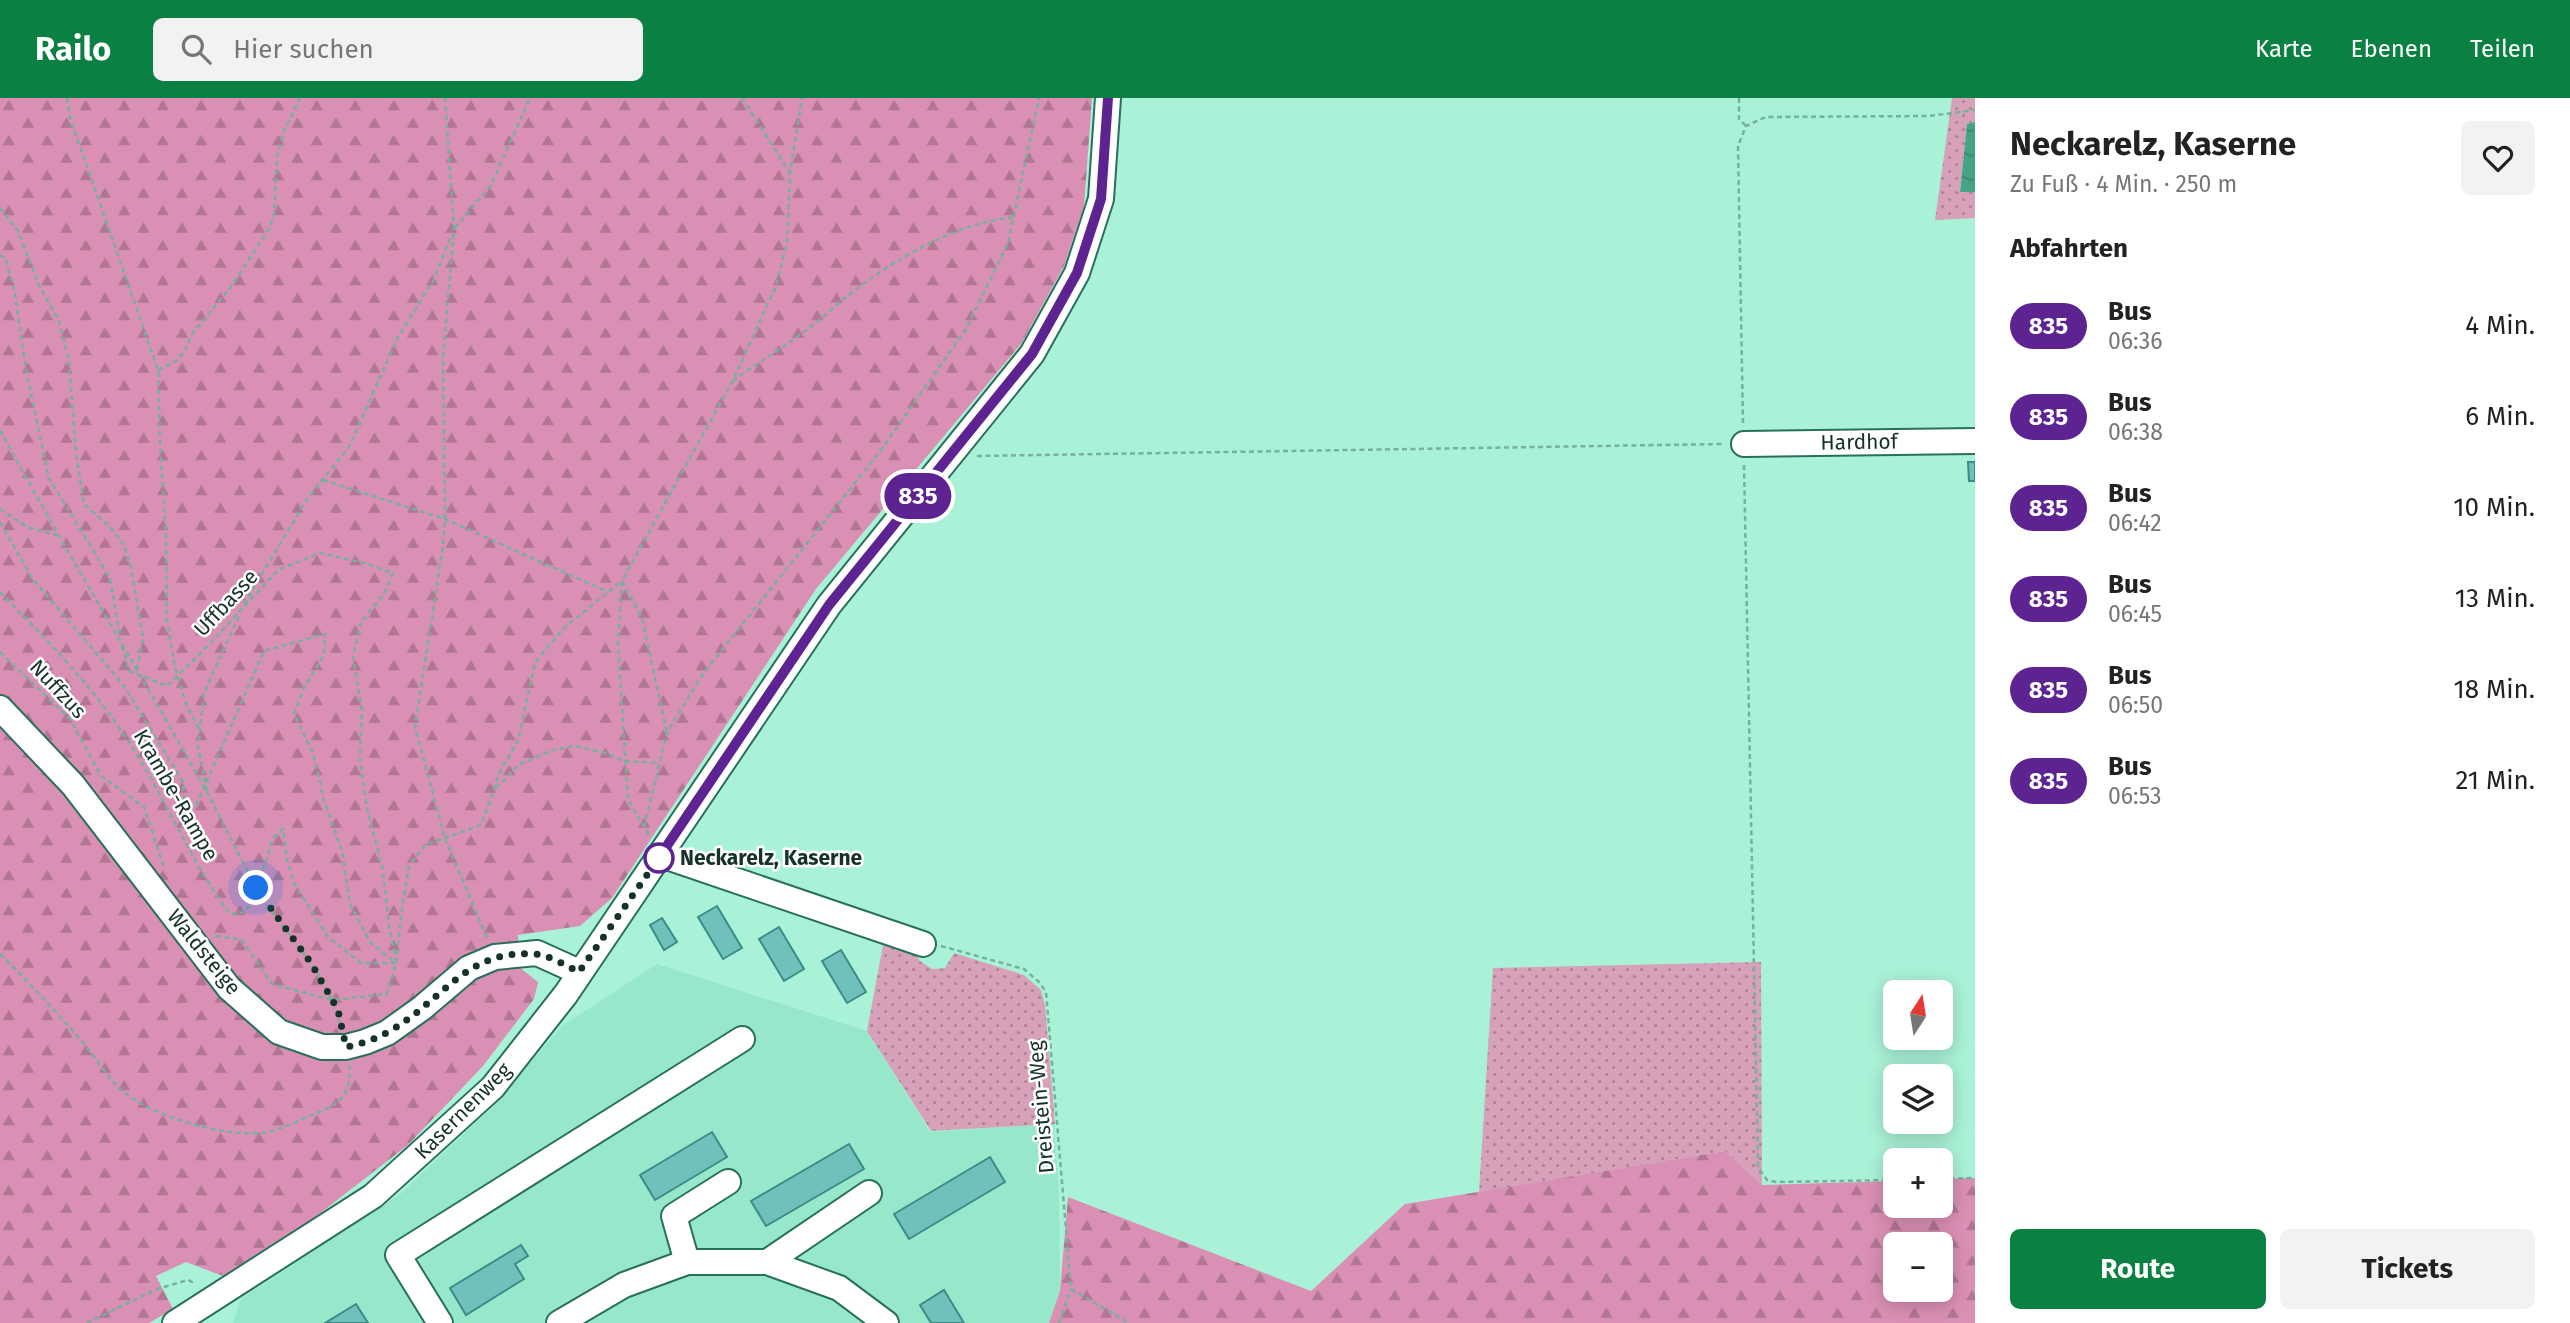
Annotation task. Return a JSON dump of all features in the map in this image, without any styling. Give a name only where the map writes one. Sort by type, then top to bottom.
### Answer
[{"type":"street","name":"Kasernenweg","points":[[197,1314],[373,1196],[492,1087],[566,994],[829,605],[1032,354],[1077,273],[1101,199],[1108,98]]},
{"type":"street","name":"Hardhof","points":[[1744,444],[1975,441]]},
{"type":"street","name":"Waldsteige","points":[[0,708],[73,785],[229,988],[279,1032],[322,1047],[346,1047],[387,1033],[422,1008],[469,968],[495,957],[537,953],[579,972]]},
{"type":"street","points":[[657,860],[923,944]]},
{"type":"street","points":[[440,1323],[398,1255],[742,1039]]},
{"type":"street","points":[[687,1262],[674,1216],[728,1182]]},
{"type":"street","points":[[766,1262],[869,1193]]},
{"type":"street","points":[[559,1323],[624,1285],[687,1262],[766,1262],[839,1288],[886,1323]]},
{"type":"path","points":[[67,98],[70,118],[158,370],[167,620],[177,676],[187,706],[200,731]]},
{"type":"path","points":[[158,370],[176,361],[185,352],[192,334],[230,288],[269,229],[274,215],[277,157],[284,131],[300,98]]},
{"type":"path","points":[[445,98],[454,229],[443,357],[445,519],[415,727],[445,839],[495,957]]},
{"type":"path","points":[[0,954],[61,1017],[122,1090],[145,1105],[199,1127],[264,1133],[321,1112],[339,1101],[348,1088],[349,1069],[338,1010],[311,963],[256,888],[208,794],[198,747],[204,693],[250,590],[307,499],[349,447],[398,337],[433,281],[454,229],[491,185],[530,98]]},
{"type":"path","points":[[741,98],[790,173]]},
{"type":"path","points":[[215,936],[242,940],[272,984],[332,1000],[387,994],[396,962],[410,866],[425,845],[481,825],[500,772],[518,740],[535,662],[564,628],[621,581],[732,382],[776,286],[787,242],[790,173],[802,98]]},
{"type":"path","points":[[621,581],[618,643],[628,800],[644,827],[667,733],[700,678],[881,450],[966,329],[1009,243],[1039,98]]},
{"type":"path","points":[[1739,98],[1740,119],[1746,126]]},
{"type":"path","points":[[1883,1180],[1776,1182],[1768,1180],[1758,1167],[1738,146],[1746,126],[1766,117],[1929,116],[1975,110]]},
{"type":"path","points":[[0,208],[18,232],[39,285],[59,321],[69,361],[76,453],[84,504],[110,527],[124,545],[131,568],[143,638],[137,669]]},
{"type":"path","points":[[732,382],[816,324],[849,294],[901,258],[951,234],[996,219],[1014,217]]},
{"type":"path","points":[[0,256],[6,259],[15,294],[26,370],[49,478],[110,578],[115,620],[129,671],[167,686],[177,676]]},
{"type":"path","points":[[0,430],[57,536],[205,785]]},
{"type":"path","points":[[959,446],[975,456],[1744,444]]},
{"type":"path","points":[[323,480],[445,519],[608,592]]},
{"type":"path","points":[[0,509],[27,527],[57,536]]},
{"type":"path","points":[[0,522],[33,578],[124,686],[183,782],[186,807],[195,808],[264,651],[325,634],[324,655],[304,688],[294,714],[313,753],[324,800],[342,851],[350,904],[370,942],[396,962]]},
{"type":"path","name":"Uffbasse","points":[[177,676],[278,570],[320,553],[393,573],[384,594],[361,622],[353,656],[362,711],[360,760],[367,809],[383,870],[396,962]]},
{"type":"path","points":[[621,581],[642,618],[667,733]]},
{"type":"path","name":"Krambe-Rampe","points":[[0,592],[60,653],[120,729],[150,777],[215,895],[230,914],[246,912],[273,838],[283,829],[287,860],[295,885],[328,937],[361,963],[396,962]]},
{"type":"path","name":"Nuffzus","points":[[0,652],[70,719],[101,776],[144,807],[164,869]]},
{"type":"path","points":[[494,790],[520,764],[553,750],[575,746],[625,761],[659,763]]},
{"type":"path","name":"Dreistein-Weg","points":[[923,944],[949,947],[1024,970],[1039,982],[1046,992],[1071,1289]]},
{"type":"path","points":[[1953,1179],[1975,1178]]},
{"type":"path","points":[[88,1323],[157,1289],[188,1280],[203,1287],[197,1314]]},
{"type":"path","points":[[1059,1323],[1071,1289],[1129,1323]]},
{"type":"shaded area","points":[[1952,98],[1975,98],[1975,122],[1967,124],[1960,191],[1975,192],[1975,218],[1935,220]]},
{"type":"shaded area","points":[[883,945],[898,950],[900,947],[912,950],[920,961],[932,969],[945,968],[954,953],[1024,975],[1041,990],[1045,1005],[1055,1124],[931,1131],[867,1031]]},
{"type":"shaded area","points":[[1761,962],[1762,1185],[1725,1151],[1479,1192],[1493,968]]},
{"type":"shaded area","points":[[657,964],[867,1031],[930,1132],[1054,1124],[1059,1194],[1060,1291],[1049,1323],[233,1323],[241,1299],[400,1194],[491,1108],[562,1026]]},
{"type":"green space","points":[[0,98],[1092,98],[1084,206],[1064,266],[1021,344],[816,589],[612,898],[580,926],[518,935],[519,967],[538,982],[534,999],[483,1066],[408,1145],[314,1218],[223,1276],[186,1262],[156,1276],[173,1309],[149,1323],[0,1323]]},
{"type":"green space","points":[[1725,1151],[1762,1185],[1883,1181],[1883,1218],[1953,1218],[1953,1179],[1975,1178],[1975,1323],[1049,1323],[1060,1291],[1068,1197],[1311,1291],[1405,1204]]},
{"type":"water","points":[[1975,122],[1975,192],[1960,192],[1967,124]]},
{"type":"building","points":[[1968,462],[1975,462],[1975,481],[1969,481]]},
{"type":"building","points":[[717,906],[742,948],[723,959],[698,917]]},
{"type":"building","points":[[662,918],[677,942],[664,950],[650,925]]},
{"type":"building","points":[[779,927],[804,969],[784,981],[759,939]]},
{"type":"building","points":[[841,950],[866,992],[847,1003],[822,961]]},
{"type":"building","points":[[712,1132],[727,1157],[655,1200],[640,1175]]},
{"type":"building","points":[[849,1144],[864,1169],[766,1226],[751,1201]]},
{"type":"building","points":[[990,1157],[1005,1182],[909,1239],[894,1214]]},
{"type":"building","points":[[521,1245],[528,1256],[515,1264],[524,1279],[466,1315],[450,1288]]},
{"type":"building","points":[[944,1290],[964,1323],[931,1323],[920,1305]]},
{"type":"building","points":[[356,1304],[368,1323],[325,1323]]},
{"type":"bus line","name":"835","points":[[654,865],[829,605],[1032,354],[1077,273],[1101,199],[1108,98]]},
{"type":"place","name":"Neckarelz, Kaserne","points":[[659,858]]},
{"type":"route","points":[[256,888],[311,963],[338,1010],[346,1047],[387,1033],[422,1008],[469,968],[495,957],[537,953],[579,972],[661,855],[659,858]]}]
